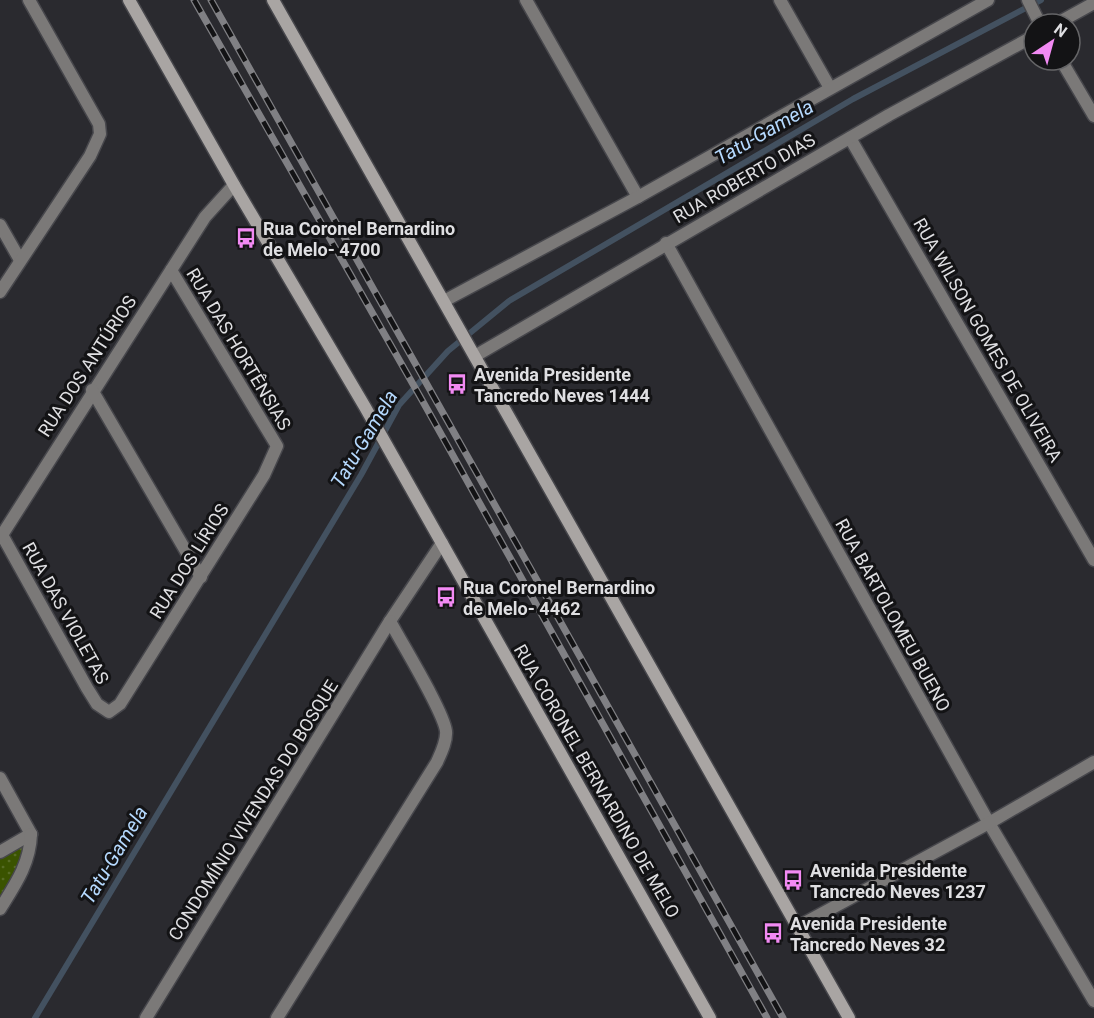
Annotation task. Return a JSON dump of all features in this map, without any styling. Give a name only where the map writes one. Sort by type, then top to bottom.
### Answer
[{"type":"main road","name":"RUA CORONEL BERNARDINO DE MELO","points":[[129,0],[234,185],[365,407],[711,1018]]},
{"type":"main road","points":[[273,0],[849,1018]]},
{"type":"street","points":[[0,292],[90,156],[100,134],[99,124],[29,0]]},
{"type":"street","points":[[526,0],[638,197]]},
{"type":"street","points":[[780,0],[830,88]]},
{"type":"street","name":"RUA ROBERTO DIAS","points":[[446,305],[988,0]]},
{"type":"street","points":[[1078,12],[1094,3]]},
{"type":"street","name":"RUA ROBERTO DIAS","points":[[472,352],[1022,43]]},
{"type":"street","points":[[1068,72],[1094,116]]},
{"type":"street","name":"RUA WILSON GOMES DE OLIVEIRA","points":[[850,138],[1094,560]]},
{"type":"street","name":"RUA DOS ANTÚRIOS","points":[[2,535],[92,390],[205,217],[234,185]]},
{"type":"street","points":[[0,225],[20,260]]},
{"type":"street","name":"RUA BARTOLOMEU BUENO","points":[[666,243],[988,823],[1094,1001]]},
{"type":"street","name":"RUA DAS HORTÊNSIAS","points":[[171,270],[277,446]]},
{"type":"street","points":[[92,390],[201,577]]},
{"type":"street","name":"RUA DOS LÍRIOS","points":[[128,692],[264,475],[277,446]]},
{"type":"street","name":"RUA DAS VIOLETAS","points":[[2,535],[98,704],[109,711],[120,704],[128,692]]},
{"type":"street","name":"CONDOMÍNIO VIVENDAS DO BOSQUE","points":[[146,1018],[390,621],[442,543]]},
{"type":"street","points":[[277,1018],[437,762],[444,746],[446,730],[438,711],[390,621]]},
{"type":"street","points":[[797,927],[988,823],[1094,762]]},
{"type":"street","points":[[0,778],[31,834],[30,852],[22,873],[0,909]]},
{"type":"street","points":[[0,852],[31,834]]},
{"type":"green space","points":[[27,841],[27,850],[0,908],[0,857]]},
{"type":"waterway","name":"Tatu-Gamela","points":[[35,1018],[361,475],[399,405],[448,351],[509,301],[853,99],[1041,0]]},
{"type":"railway","points":[[194,0],[422,400],[767,1018]]},
{"type":"railway","points":[[211,0],[783,1018]]},
{"type":"place","name":"Rua Coronel Bernardino de Melo- 4700","points":[[246,238]]},
{"type":"place","name":"Avenida Presidente Tancredo Neves 1444","points":[[457,384]]},
{"type":"place","name":"Rua Coronel Bernardino de Melo- 4462","points":[[446,597]]},
{"type":"place","name":"Avenida Presidente Tancredo Neves 1237","points":[[793,880]]},
{"type":"place","name":"Avenida Presidente Tancredo Neves 32","points":[[773,933]]}]
